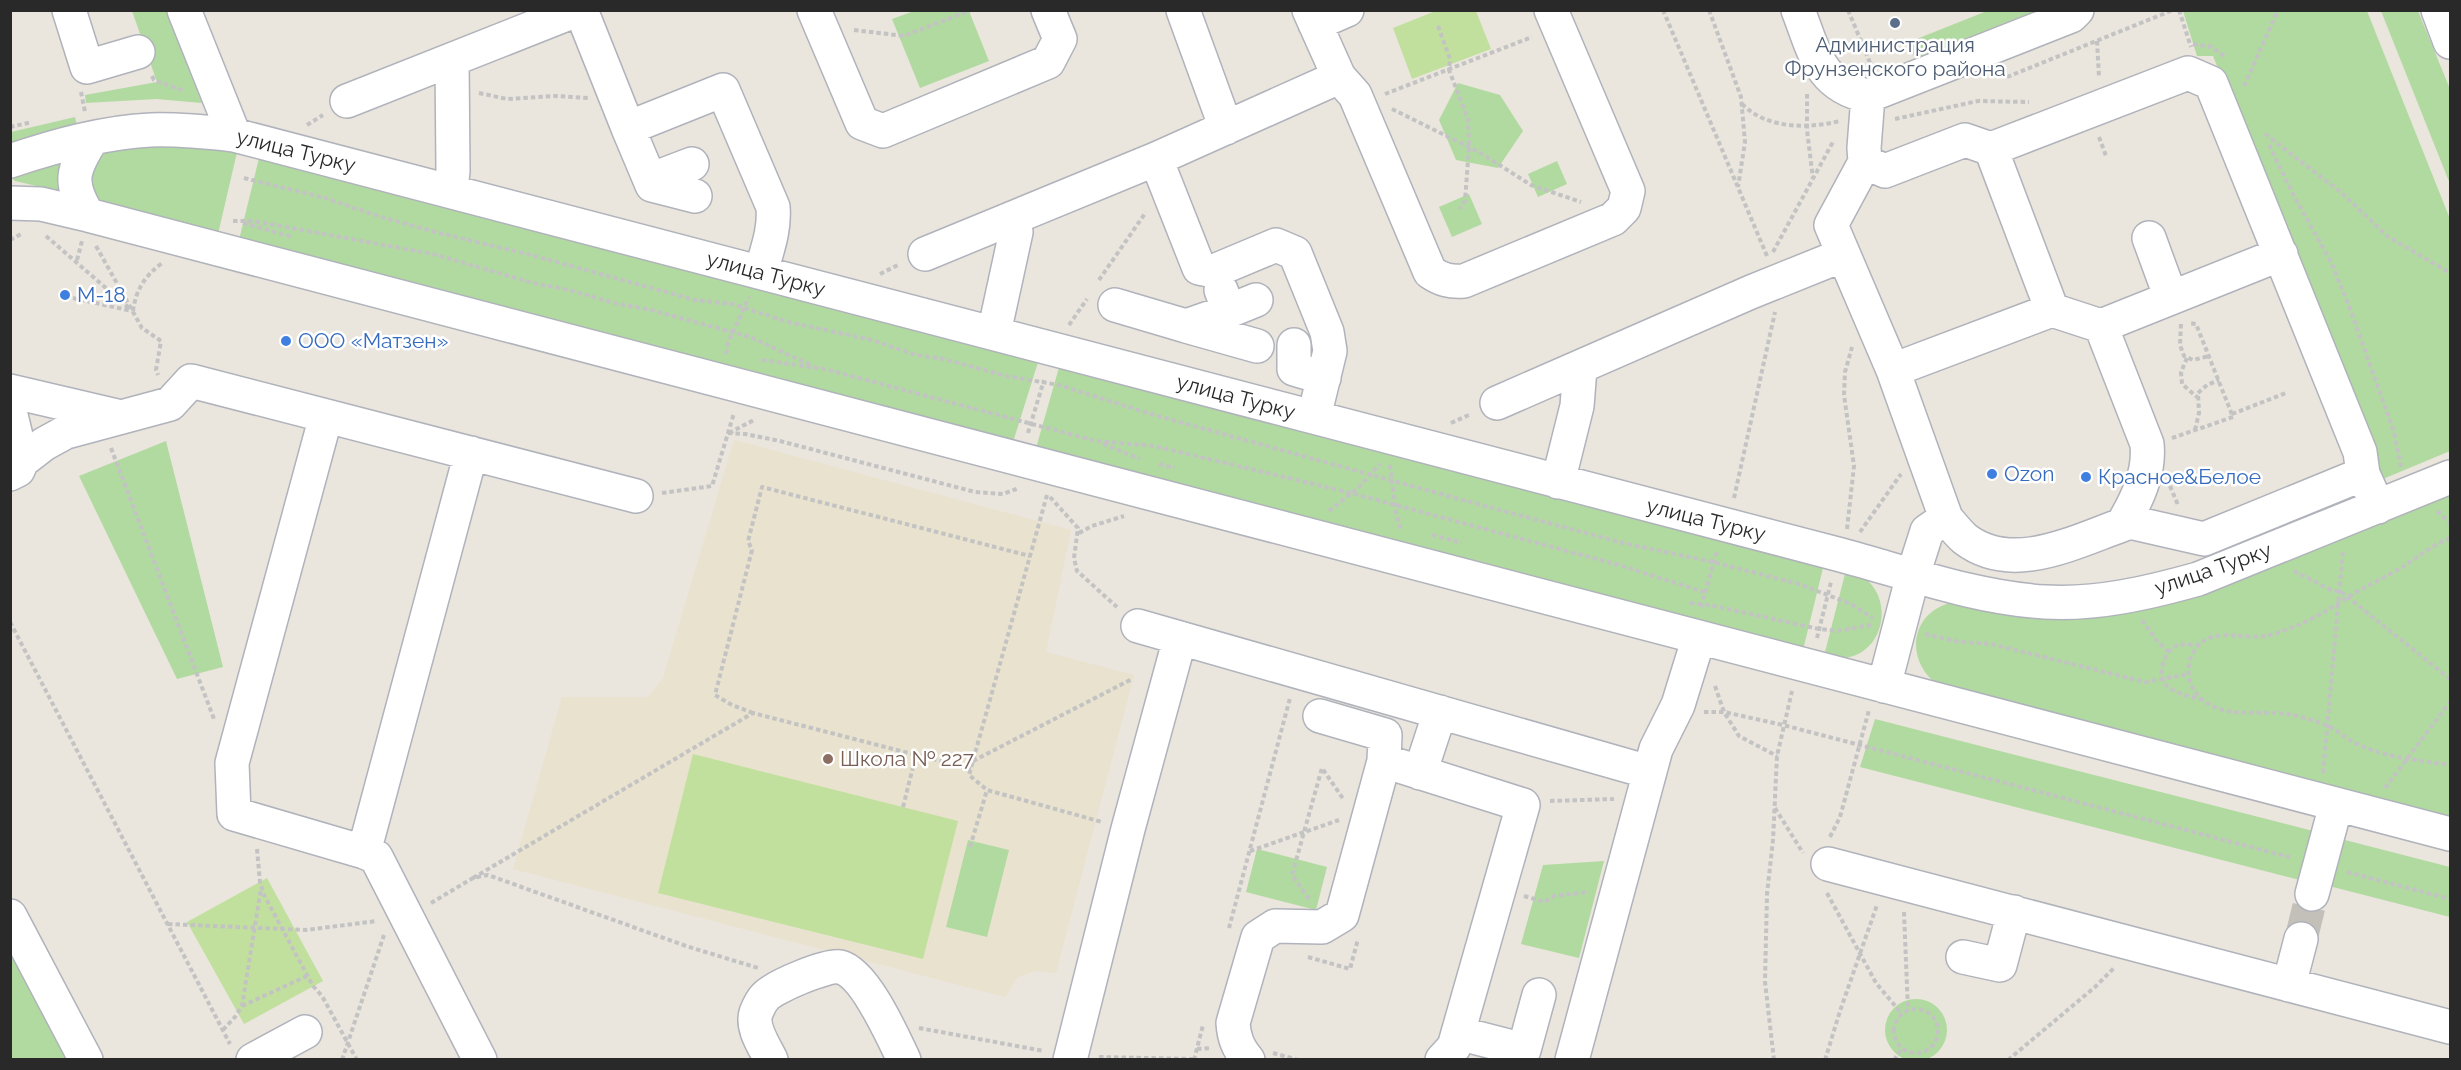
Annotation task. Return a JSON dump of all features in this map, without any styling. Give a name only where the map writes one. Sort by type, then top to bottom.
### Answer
[{"type":"street","points":[[69,10],[87,67],[138,52]]},
{"type":"street","points":[[184,10],[234,135]]},
{"type":"street","points":[[340,105],[452,73],[579,10],[652,185],[695,196]]},
{"type":"street","points":[[817,18],[862,123],[883,131],[1048,62],[1060,39],[1048,10]]},
{"type":"street","points":[[1183,10],[1226,128]]},
{"type":"street","points":[[1347,10],[1312,17],[1339,77],[1355,95],[1365,101],[1430,272],[1440,279],[1451,282],[1464,281],[1613,219],[1624,208],[1628,191],[1555,19]]},
{"type":"street","points":[[1798,10],[1816,58],[1827,75],[1846,91],[1872,102],[2071,16],[2077,10]]},
{"type":"street","points":[[2438,10],[2451,42]]},
{"type":"street","points":[[451,190],[453,171],[452,73]]},
{"type":"street","points":[[1865,162],[1885,171],[1965,140],[1991,149],[2188,73],[2211,83],[2245,195],[2281,254],[2360,452],[2363,474],[2378,507]]},
{"type":"street","points":[[914,258],[1012,218],[1161,171],[1226,128],[1339,77]]},
{"type":"street","points":[[628,128],[723,90],[773,207],[772,236],[761,272]]},
{"type":"street","points":[[1872,102],[1864,148],[1865,162],[1831,225],[1893,370],[1946,518],[1965,538],[1988,551],[2013,556],[2046,552],[2122,525],[2125,521],[2134,505],[2144,477],[2148,462],[2146,444],[2101,326]]},
{"type":"street","name":"улица Турку","points":[[10,161],[40,151],[92,139],[149,130],[186,130],[234,135],[1314,417],[1392,445],[1558,482],[1976,592],[2013,599],[2046,602],[2106,599],[2131,596],[2198,579],[2451,477]]},
{"type":"street","points":[[89,229],[75,190],[74,179],[77,165],[92,139]]},
{"type":"street","points":[[1991,149],[2052,310]]},
{"type":"street","points":[[650,180],[692,164]]},
{"type":"street","points":[[1161,171],[1198,268],[1214,271],[1276,245],[1295,253],[1327,332],[1330,351],[1314,417]]},
{"type":"street","points":[[10,203],[41,204],[89,229],[730,373],[1302,533],[1415,542],[1878,694],[2451,834]]},
{"type":"street","points":[[994,333],[1016,232],[1012,218]]},
{"type":"street","points":[[2149,238],[2177,318]]},
{"type":"street","points":[[1893,370],[2052,310],[2101,326],[2177,318],[2281,254]]},
{"type":"street","points":[[1487,407],[1751,292],[1843,255]]},
{"type":"street","points":[[1186,327],[1243,305],[1214,271]]},
{"type":"street","points":[[1099,297],[1186,327],[1257,346]]},
{"type":"street","points":[[1294,345],[1294,369],[1324,378]]},
{"type":"street","points":[[1558,482],[1576,406],[1581,368]]},
{"type":"street","points":[[16,467],[44,444],[66,432],[170,404],[191,381],[636,496]]},
{"type":"street","points":[[10,391],[111,420]]},
{"type":"street","points":[[10,411],[16,467]]},
{"type":"street","points":[[326,416],[232,762],[234,814],[376,857],[402,917],[480,1059]]},
{"type":"street","points":[[364,852],[471,453]]},
{"type":"street","points":[[2125,521],[2204,539],[2363,474]]},
{"type":"street","points":[[1878,694],[1927,531],[1946,518]]},
{"type":"street","points":[[1138,626],[1440,712],[1646,785]]},
{"type":"street","points":[[1572,1059],[1656,749],[1678,705],[1699,637]]},
{"type":"street","points":[[1070,1058],[1066,1019],[1128,829],[1180,638]]},
{"type":"street","points":[[1420,773],[1440,712]]},
{"type":"street","points":[[1257,1055],[1240,1050],[1234,1036],[1233,1023],[1258,937],[1275,926],[1322,927],[1342,915],[1384,761],[1385,735],[1320,716]]},
{"type":"street","points":[[1384,761],[1523,805],[1450,1046],[1524,1050],[1539,995]]},
{"type":"street","points":[[2316,880],[2341,806]]},
{"type":"street","points":[[1821,863],[2451,1027]]},
{"type":"street","points":[[1963,957],[2000,965],[2014,912]]},
{"type":"street","points":[[10,916],[86,1059]]},
{"type":"street","points":[[2289,985],[2301,939]]},
{"type":"street","points":[[771,1059],[757,1031],[755,1014],[765,996],[821,968],[840,967],[851,974],[867,990],[869,1010],[904,1059]]},
{"type":"street","points":[[244,1056],[305,1032]]},
{"type":"path","points":[[817,18],[904,36],[971,10]]},
{"type":"path","points":[[1664,10],[1769,261],[1845,120],[1807,126],[1765,119],[1752,114],[1742,104]]},
{"type":"path","points":[[1709,10],[1742,104],[1745,142],[1738,188]]},
{"type":"path","points":[[1848,10],[1872,102],[1897,118],[1978,101],[2034,102]]},
{"type":"path","points":[[2007,77],[2173,10]]},
{"type":"path","points":[[2241,93],[2278,10]]},
{"type":"path","points":[[1365,101],[1449,70],[1555,19]]},
{"type":"path","points":[[1438,26],[1450,59],[1449,70],[1468,119],[1469,147],[1465,201],[1460,209]]},
{"type":"path","points":[[2182,47],[2199,44],[2212,47],[2229,63]]},
{"type":"path","points":[[138,52],[154,80],[192,94]]},
{"type":"path","points":[[452,73],[507,99],[615,96]]},
{"type":"path","points":[[2099,84],[2106,78]]},
{"type":"path","points":[[2239,79],[2246,95]]},
{"type":"path","points":[[1807,94],[1807,126],[1813,179]]},
{"type":"path","points":[[1365,101],[1469,147],[1531,185],[1619,213]]},
{"type":"path","points":[[297,131],[340,105]]},
{"type":"path","points":[[2260,126],[2294,196],[2331,262],[2394,432],[2402,469]]},
{"type":"path","points":[[2265,134],[2342,193],[2386,236],[2451,273]]},
{"type":"path","points":[[1060,331],[1099,297],[1161,171]]},
{"type":"path","points":[[244,178],[325,198],[435,232],[531,255],[695,300],[745,307],[788,322],[872,340],[916,355],[944,359],[1006,376],[1043,382],[1220,434],[1623,543],[1713,562],[1798,584],[1864,610],[1879,624],[1838,631],[1819,629],[1701,604],[1686,603]]},
{"type":"path","points":[[302,239],[233,221],[253,221],[433,254],[533,283],[569,290],[614,303],[651,309],[734,332],[750,337],[816,368]]},
{"type":"path","points":[[77,260],[89,229]]},
{"type":"path","points":[[89,229],[97,250],[142,328],[161,341],[156,370],[170,404]]},
{"type":"path","points":[[43,230],[51,241],[77,260],[133,312]]},
{"type":"path","points":[[133,312],[135,298],[143,281],[170,257]]},
{"type":"path","points":[[876,275],[914,258]]},
{"type":"path","points":[[636,496],[712,486],[728,433],[734,332],[761,272]]},
{"type":"path","points":[[73,298],[133,312]]},
{"type":"path","points":[[2172,427],[2176,437],[2233,417],[2196,324],[2177,318],[2181,349],[2187,358]]},
{"type":"path","points":[[1732,508],[1773,323]]},
{"type":"path","points":[[1846,538],[1854,466],[1844,395],[1845,372],[1853,345]]},
{"type":"path","points":[[717,349],[730,373]]},
{"type":"path","points":[[2187,358],[2200,359],[2209,356]]},
{"type":"path","points":[[755,358],[816,368],[886,384],[1096,441],[1146,460]]},
{"type":"path","points":[[2187,358],[2181,372],[2182,384],[2197,397],[2199,413],[2194,431]]},
{"type":"path","points":[[1026,440],[1047,372]]},
{"type":"path","points":[[2197,397],[2204,387],[2218,380]]},
{"type":"path","points":[[2232,414],[2286,393]]},
{"type":"path","points":[[1446,425],[1487,407]]},
{"type":"path","points":[[728,433],[762,417]]},
{"type":"path","points":[[111,420],[216,723]]},
{"type":"path","points":[[728,433],[780,441],[975,492],[1003,494],[1021,487]]},
{"type":"path","points":[[1096,441],[1154,446],[1351,493],[1619,565],[1704,592]]},
{"type":"path","points":[[1302,533],[1372,474],[1392,445]]},
{"type":"path","points":[[1392,445],[1392,480],[1400,528],[1415,542]]},
{"type":"path","points":[[1854,540],[1891,486],[1923,451]]},
{"type":"path","points":[[1156,463],[1184,471]]},
{"type":"path","points":[[2169,483],[2178,505]]},
{"type":"path","points":[[971,769],[753,713],[715,695],[752,550],[748,541],[762,487],[1030,556]]},
{"type":"path","points":[[1048,489],[969,775],[987,790],[1128,829]]},
{"type":"path","points":[[1047,494],[1067,514],[1079,533],[1074,558],[1077,571],[1138,626]]},
{"type":"path","points":[[1323,508],[1340,512]]},
{"type":"path","points":[[1079,533],[1098,523],[1127,515]]},
{"type":"path","points":[[2346,519],[2328,726],[2341,806],[2405,760],[2451,702]]},
{"type":"path","points":[[1392,526],[1400,528],[1415,542],[1466,544]]},
{"type":"path","points":[[2162,680],[2164,662],[2174,646],[2200,645],[2222,634],[2267,636],[2338,605],[2451,538]]},
{"type":"path","points":[[1699,637],[1697,623],[1701,604],[1719,545]]},
{"type":"path","points":[[1816,640],[1832,579]]},
{"type":"path","points":[[2340,591],[2451,679]]},
{"type":"path","points":[[10,622],[223,1030],[244,1056]]},
{"type":"path","points":[[1899,627],[1960,642],[1991,644],[2145,682],[2188,674]]},
{"type":"path","points":[[2200,645],[2192,657],[2188,674],[2190,682],[2202,700]]},
{"type":"path","points":[[1226,939],[1297,671]]},
{"type":"path","points":[[973,761],[1132,679]]},
{"type":"path","points":[[2162,680],[2174,690],[2232,712],[2289,714],[2328,726],[2353,742],[2405,760],[2451,765]]},
{"type":"path","points":[[1713,681],[1724,712],[1739,736],[1777,756]]},
{"type":"path","points":[[1774,1059],[1765,982],[1767,894],[1777,756],[1794,683]]},
{"type":"path","points":[[1821,863],[1839,817],[1859,745],[1878,694]]},
{"type":"path","points":[[1695,714],[1724,712],[1859,745],[2316,880],[2451,899]]},
{"type":"path","points":[[342,1059],[384,936],[402,917],[473,878],[753,713]]},
{"type":"path","points":[[903,807],[916,755]]},
{"type":"path","points":[[1292,875],[1322,768],[1348,805]]},
{"type":"path","points":[[1523,805],[1646,785]]},
{"type":"path","points":[[970,847],[987,790]]},
{"type":"path","points":[[1775,807],[1821,863],[1860,956],[1876,983],[1902,1014]]},
{"type":"path","points":[[1249,851],[1345,818]]},
{"type":"path","points":[[223,1030],[242,1006],[255,928],[261,887],[257,861],[256,820]]},
{"type":"path","points":[[473,878],[488,875],[686,946],[796,980]]},
{"type":"path","points":[[1825,1059],[1839,1011],[1860,956],[1895,881]]},
{"type":"path","points":[[1895,881],[1908,1010]]},
{"type":"path","points":[[261,887],[308,976],[322,996],[357,1059]]},
{"type":"path","points":[[1499,888],[1545,902],[1554,896],[1596,891],[1616,896]]},
{"type":"path","points":[[168,924],[321,930],[402,917]]},
{"type":"path","points":[[1298,954],[1350,969],[1359,935]]},
{"type":"path","points":[[2008,1059],[2027,1046],[2111,972],[2126,942]]},
{"type":"path","points":[[242,1006],[308,976]]},
{"type":"path","points":[[1921,1009],[1932,1016],[1938,1028],[1938,1034],[1932,1046],[1921,1052],[1902,1048],[1894,1031],[1895,1024],[1902,1014],[1908,1010],[1921,1009]]},
{"type":"path","points":[[869,1010],[1070,1058],[1194,1059],[1206,1016]]},
{"type":"path","points":[[1894,1059],[1902,1048]]},
{"type":"path","points":[[1921,1052],[1923,1059]]},
{"type":"path","points":[[1257,1055],[1298,1059]]},
{"type":"shaded area","name":"Школа № 227","points":[[734,440],[1071,530],[1046,652],[1134,675],[1056,973],[1036,971],[1018,977],[1005,997],[513,869],[562,697],[648,697],[663,678]]},
{"type":"green space","points":[[1438,10],[1476,11],[1491,49],[1412,79],[1393,28]]},
{"type":"green space","points":[[132,11],[167,11],[202,103],[156,99],[86,103],[85,95],[157,82]]},
{"type":"green space","points":[[914,11],[969,11],[989,61],[920,88],[892,19]]},
{"type":"green space","points":[[1987,11],[2036,11],[1915,59],[1909,42]]},
{"type":"green space","points":[[2183,11],[2367,11],[2450,219],[2450,451],[2383,479],[2213,56],[2197,56]]},
{"type":"green space","points":[[2381,11],[2418,11],[2450,89],[2450,184]]},
{"type":"green space","points":[[1458,83],[1500,95],[1523,131],[1498,168],[1456,160],[1439,120]]},
{"type":"green space","points":[[75,117],[77,125],[11,146],[11,132]]},
{"type":"green space","points":[[133,145],[238,148],[218,234],[98,201],[93,194],[91,170],[93,163],[97,157],[109,150]]},
{"type":"green space","points":[[260,154],[1039,359],[1013,442],[239,240]]},
{"type":"green space","points":[[1557,161],[1567,184],[1538,197],[1528,174]]},
{"type":"green space","points":[[61,162],[57,175],[58,191],[15,181],[12,178],[13,176]]},
{"type":"green space","points":[[1469,194],[1482,224],[1452,237],[1439,207]]},
{"type":"green space","points":[[1060,364],[1824,564],[1803,650],[1036,448]]},
{"type":"green space","points":[[166,441],[223,667],[177,679],[79,476]]},
{"type":"green space","points":[[2450,491],[2450,820],[1938,685],[1927,675],[1920,663],[1916,650],[1920,626],[1939,607],[1953,602],[2028,614]]},
{"type":"green space","points":[[1846,570],[1870,583],[1881,605],[1881,618],[1879,630],[1866,649],[1855,655],[1834,658],[1824,656]]},
{"type":"green space","points":[[1875,719],[2313,831],[2300,880],[1860,767]]},
{"type":"green space","points":[[693,754],[958,821],[923,959],[658,893]]},
{"type":"green space","points":[[2341,839],[2450,867],[2450,917],[2329,886]]},
{"type":"green space","points":[[968,840],[1009,850],[987,937],[946,927]]},
{"type":"green space","points":[[1257,849],[1327,867],[1316,910],[1246,892]]},
{"type":"green space","points":[[1604,861],[1579,958],[1521,944],[1543,865]]},
{"type":"green space","points":[[267,878],[323,981],[244,1024],[187,922]]},
{"type":"green space","points":[[11,947],[69,1059],[11,1059]]},
{"type":"green space","points":[[1916,999],[1933,1004],[1938,1008],[1942,1013],[1947,1030],[1942,1047],[1938,1052],[1933,1056],[1916,1061],[1899,1056],[1894,1052],[1890,1047],[1885,1030],[1890,1013],[1894,1008],[1899,1004]]},
{"type":"tunnel","points":[[2301,939],[2312,894]]},
{"type":"place","name":"Администрация Фрунзенского района","points":[[1895,23]]},
{"type":"place","name":"M-18","points":[[65,295]]},
{"type":"place","name":"ООО «Матзен»","points":[[286,341]]},
{"type":"place","name":"Ozon","points":[[1992,474]]},
{"type":"place","name":"Красное&Белое","points":[[2086,477]]},
{"type":"place","name":"Школа № 227","points":[[828,759]]}]
